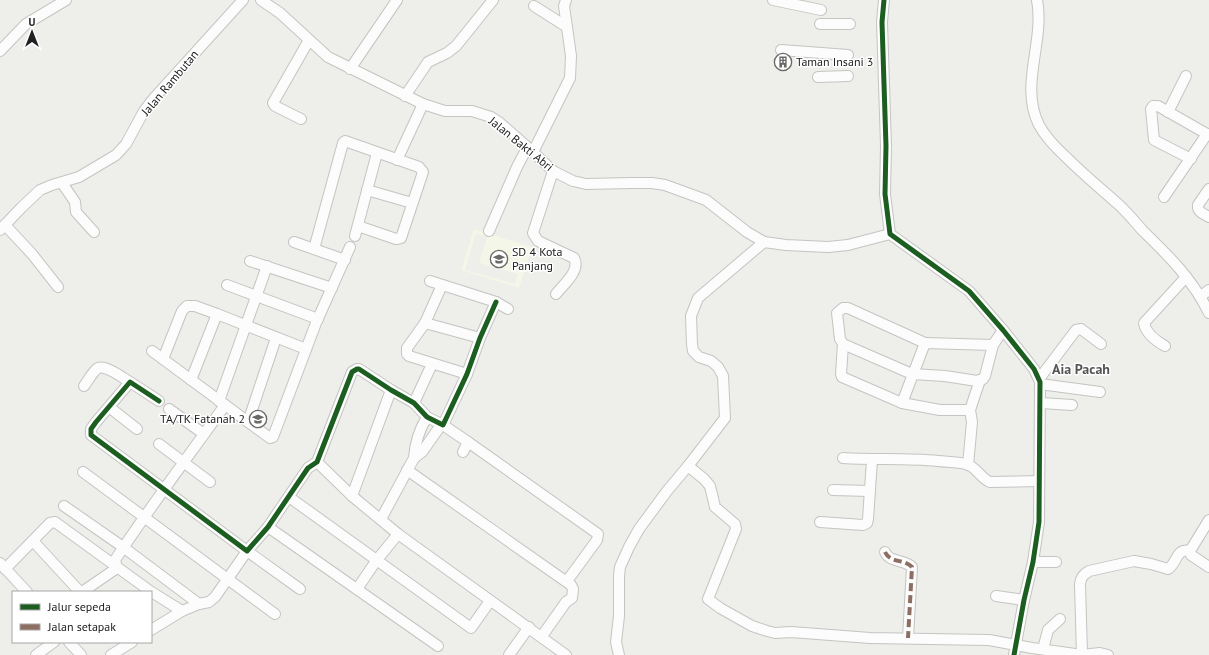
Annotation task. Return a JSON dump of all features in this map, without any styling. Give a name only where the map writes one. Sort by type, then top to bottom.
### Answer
[{"type":"street","points":[[0,51],[26,24],[66,0]]},
{"type":"street","name":"Jalan Rambutan","points":[[3,228],[40,190],[80,177],[116,155],[126,144],[144,111],[154,98],[243,0]]},
{"type":"street","name":"Jalan Bakti Abri","points":[[261,0],[280,13],[328,57],[423,104],[445,111],[472,111],[483,114],[500,123],[553,171],[573,181],[586,184],[652,183],[665,185],[706,200],[736,224],[764,242],[786,245],[828,247],[848,245],[890,234]]},
{"type":"street","points":[[350,69],[397,0]]},
{"type":"street","points":[[405,96],[428,62],[447,53],[456,46],[494,0]]},
{"type":"street","points":[[489,231],[517,167],[530,150],[570,78],[571,56],[564,6],[566,0]]},
{"type":"street","points":[[778,0],[821,10]]},
{"type":"street","points":[[884,0],[882,22],[886,146],[885,194],[890,234],[969,291],[1034,369],[1040,382],[1039,522],[1033,562],[1024,600],[1014,655]]},
{"type":"street","points":[[1037,0],[1039,9],[1038,29],[1031,80],[1034,110],[1039,125],[1050,142],[1088,178],[1120,205],[1176,263],[1186,277],[1205,293],[1209,313]]},
{"type":"street","points":[[534,6],[567,27]]},
{"type":"street","points":[[820,24],[850,24]]},
{"type":"street","points":[[301,119],[275,106],[273,103],[308,40]]},
{"type":"street","points":[[781,50],[848,55]]},
{"type":"street","points":[[818,76],[848,76]]},
{"type":"street","points":[[1168,112],[1186,76]]},
{"type":"street","points":[[397,160],[423,104]]},
{"type":"street","points":[[1164,197],[1208,134],[1158,106],[1153,106],[1151,109],[1154,140],[1190,159]]},
{"type":"street","points":[[314,249],[343,143],[345,141],[419,167],[423,172],[401,238],[399,239],[356,231],[377,153]]},
{"type":"street","points":[[553,171],[533,233],[538,241],[574,258],[576,262],[575,270],[556,294]]},
{"type":"street","points":[[62,183],[74,202],[76,212],[94,232]]},
{"type":"street","points":[[1209,189],[1197,208],[1209,217]]},
{"type":"street","points":[[368,190],[412,203]]},
{"type":"street","points":[[3,228],[32,254],[58,287]]},
{"type":"street","points":[[294,242],[345,260]]},
{"type":"street","points":[[619,655],[616,642],[619,616],[618,586],[620,567],[629,546],[638,529],[725,418],[723,376],[718,367],[711,361],[699,357],[693,351],[691,316],[698,298],[710,290],[764,242]]},
{"type":"street","points":[[152,351],[270,438],[273,437],[318,319],[350,247]]},
{"type":"street","points":[[250,260],[332,288]]},
{"type":"street","points":[[117,568],[115,560],[123,547],[204,434],[222,403],[246,325],[267,266]]},
{"type":"street","points":[[1165,346],[1154,340],[1145,328],[1144,323],[1186,277]]},
{"type":"street","points":[[430,281],[496,302],[508,309]]},
{"type":"street","points":[[227,285],[318,319]]},
{"type":"street","points":[[442,285],[425,323],[406,351],[409,356],[467,374]]},
{"type":"street","points":[[381,519],[414,458],[422,452],[442,425],[467,374],[480,338],[496,302]]},
{"type":"street","points":[[163,359],[184,307],[187,306],[195,306],[306,349]]},
{"type":"street","points":[[970,410],[940,410],[902,403],[842,377],[843,344],[840,339],[837,313],[840,309],[848,308],[925,343],[993,345]]},
{"type":"street","points":[[191,380],[217,314]]},
{"type":"street","points":[[425,323],[480,338]]},
{"type":"street","points":[[1040,382],[1076,330],[1081,329],[1101,344]]},
{"type":"street","points":[[968,465],[972,422],[970,410],[980,380],[984,376],[993,345],[1003,330]]},
{"type":"street","points":[[248,422],[276,338]]},
{"type":"street","points":[[902,403],[925,343]]},
{"type":"street","points":[[843,344],[912,374],[980,380]]},
{"type":"street","points":[[414,403],[432,364]]},
{"type":"street","points":[[84,386],[96,370],[101,368],[108,369],[159,401]]},
{"type":"street","points":[[152,629],[182,611],[199,604],[209,602],[215,597],[247,551],[268,527],[308,468],[317,462],[352,372],[357,369],[414,403],[427,417],[468,442],[598,534],[597,540],[567,581]]},
{"type":"street","points":[[130,382],[108,406],[91,429],[91,435],[300,589]]},
{"type":"street","points":[[1040,382],[1100,392]]},
{"type":"street","points":[[352,496],[391,390]]},
{"type":"street","points":[[1041,403],[1072,405]]},
{"type":"street","points":[[108,406],[137,429]]},
{"type":"street","points":[[168,409],[204,434]]},
{"type":"street","points":[[414,458],[414,448],[418,433],[427,417]]},
{"type":"street","points":[[463,452],[468,442]]},
{"type":"street","points":[[159,444],[210,482]]},
{"type":"street","points":[[843,458],[872,460],[917,459],[968,465],[977,470],[984,479],[990,482],[1039,481]]},
{"type":"street","points":[[820,522],[865,524],[868,519],[872,460]]},
{"type":"street","points":[[317,462],[352,496],[398,534],[490,601],[542,636],[566,655]]},
{"type":"street","points":[[688,466],[710,486],[714,507],[735,524],[736,529],[708,598],[709,601],[752,626],[768,631],[870,638],[989,640],[1082,655],[1100,653],[1108,655]]},
{"type":"street","points":[[407,470],[567,581],[573,589],[572,598],[566,602],[542,636]]},
{"type":"street","points":[[83,472],[275,614]]},
{"type":"street","points":[[834,490],[870,491]]},
{"type":"street","points":[[289,497],[471,628],[490,601]]},
{"type":"street","points":[[64,506],[123,547],[199,604]]},
{"type":"street","points":[[1190,551],[1209,520]]},
{"type":"street","points":[[26,591],[3,566],[33,541],[50,523],[55,522],[148,591]]},
{"type":"street","points":[[268,527],[438,646]]},
{"type":"street","points":[[358,589],[376,561],[398,534]]},
{"type":"street","points":[[33,541],[80,591]]},
{"type":"street","points":[[1082,655],[1080,577],[1083,574],[1089,571],[1134,561],[1168,569],[1172,567],[1177,555],[1181,551],[1190,551]]},
{"type":"street","points":[[1190,551],[1191,555],[1209,567]]},
{"type":"street","points":[[885,552],[888,557],[907,563],[912,567],[908,638]]},
{"type":"street","points":[[1033,562],[1056,562]]},
{"type":"street","points":[[82,591],[117,568]]},
{"type":"street","points":[[152,594],[182,611]]},
{"type":"street","points":[[996,596],[1024,600]]},
{"type":"street","points":[[1043,649],[1048,630],[1060,619]]},
{"type":"street","points":[[508,655],[529,627]]},
{"type":"street","points":[[36,655],[53,643]]},
{"type":"street","points":[[71,643],[81,655]]},
{"type":"street","points":[[111,655],[130,643]]},
{"type":"shaded area","name":"SD 4 Kota Panjang","points":[[474,229],[532,247],[519,288],[461,270]],"holes":[[[476,233],[487,237],[479,263],[518,274],[515,284],[465,270]]]},
{"type":"marked path","points":[[885,552],[890,558],[912,567],[908,638]]},
{"type":"cycle path","points":[[884,0],[882,22],[886,146],[885,194],[890,234],[969,291],[1034,369],[1040,382],[1039,522],[1033,562],[1024,600],[1014,655]]},
{"type":"cycle path","points":[[159,401],[130,382],[96,422],[91,429],[91,435],[247,551],[268,527],[308,468],[317,462],[352,372],[359,369],[414,403],[427,417],[443,425],[467,374],[480,338],[496,302]]},
{"type":"place","name":"Taman Insani 3","points":[[783,62]]},
{"type":"place","name":"SD 4 Kota Panjang","points":[[499,259]]},
{"type":"place","name":"TA/TK Fatanah 2","points":[[258,419]]},
{"type":"district","name":"Aia Pacah","points":[[1081,369]]}]
